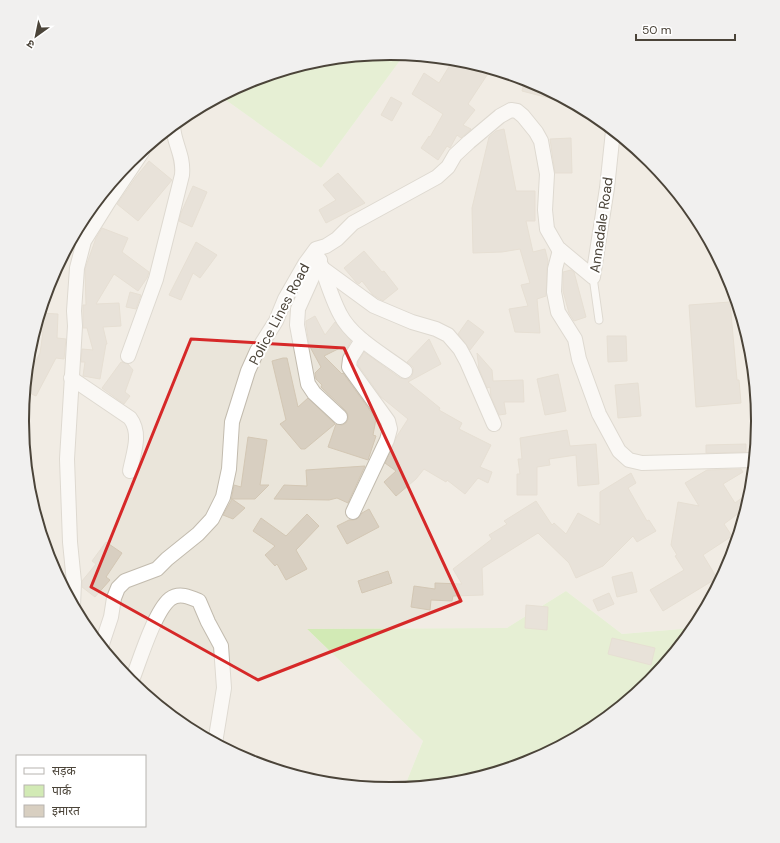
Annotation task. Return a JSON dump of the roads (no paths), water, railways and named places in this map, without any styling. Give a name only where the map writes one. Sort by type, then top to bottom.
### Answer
[{"type":"street","name":"Police Lines Road","points":[[103,640],[112,616],[114,598],[118,588],[124,581],[157,569],[198,534],[212,519],[223,497],[229,469],[232,422],[248,370],[257,351],[276,321],[295,280],[305,264],[319,259],[353,223],[437,177],[448,166],[455,155],[500,116],[511,110],[517,111],[536,132],[541,141],[547,174],[545,217],[547,229],[560,250],[593,277]]},
{"type":"street","points":[[128,356],[156,279],[182,174],[183,164],[174,132]]},
{"type":"street","name":"Annadale Road","points":[[593,277],[607,188],[612,137]]},
{"type":"street","points":[[73,595],[67,459],[75,326],[74,311],[76,268],[84,241],[126,175]]},
{"type":"street","points":[[560,250],[555,269],[554,292],[558,312],[575,339],[579,359],[599,414],[619,451],[629,460],[642,463],[749,460]]},
{"type":"street","points":[[319,259],[340,316],[362,340],[405,370]]},
{"type":"street","points":[[319,259],[298,309],[297,325],[308,384],[314,393],[340,416]]},
{"type":"street","points":[[319,259],[374,306],[412,322],[436,329],[448,335],[460,349],[467,362],[494,424]]},
{"type":"street","points":[[353,512],[387,440],[390,429],[388,421],[349,367],[350,359],[362,340]]},
{"type":"street","points":[[71,378],[130,418],[135,424],[137,436],[130,471]]},
{"type":"street","points":[[134,676],[149,634],[161,610],[171,599],[178,596],[188,596],[199,602],[221,646],[224,688],[215,737]]},
{"type":"lane","name":"Annadale Road","points":[[593,277],[599,320]]}]
